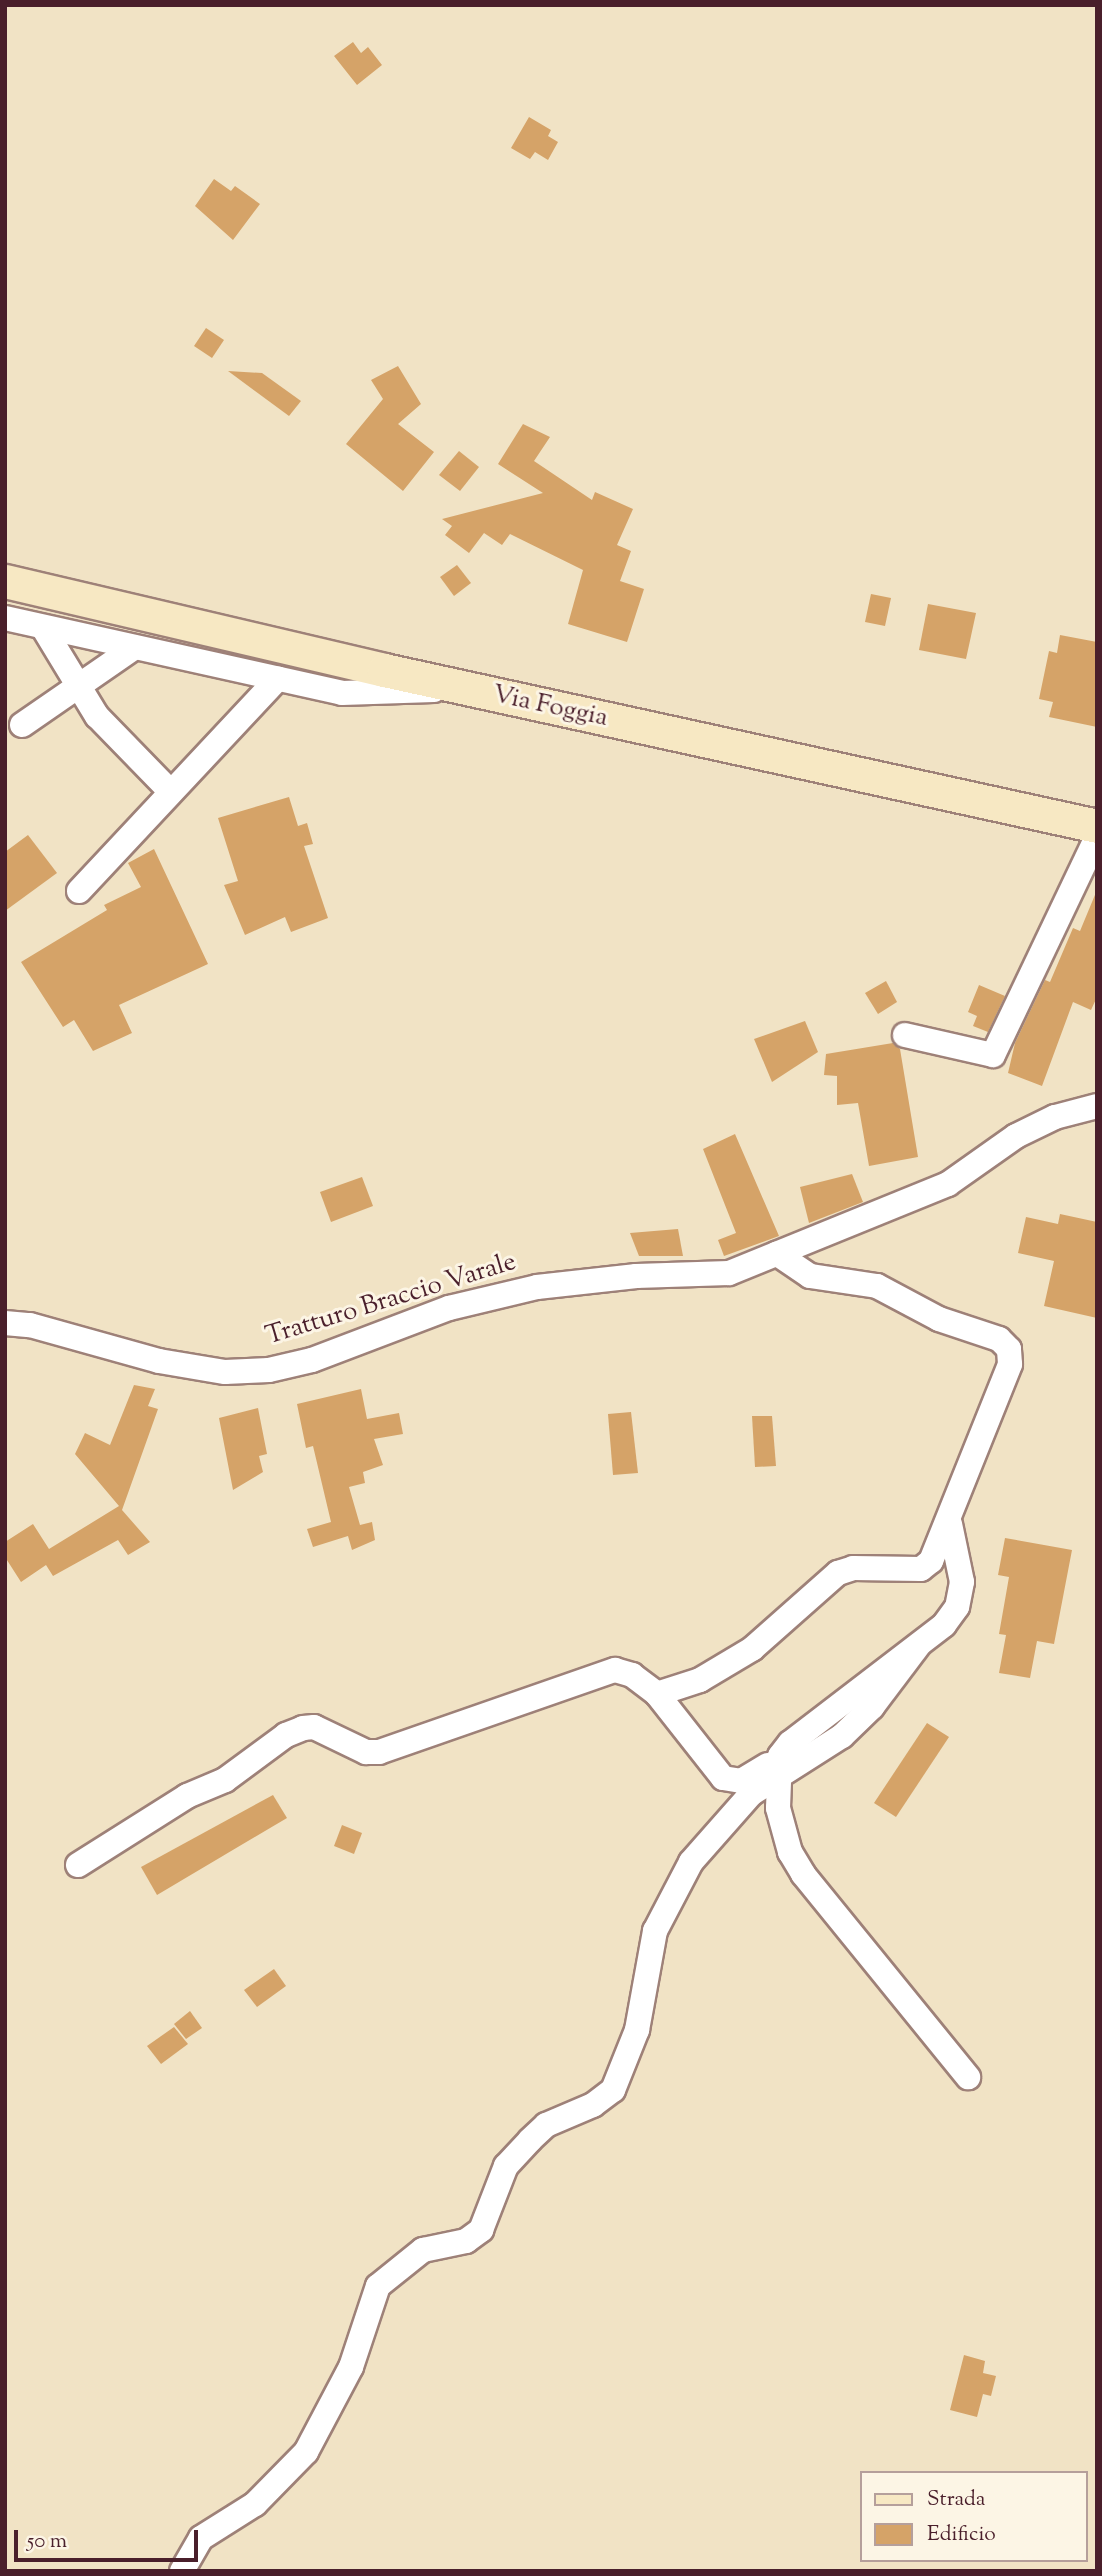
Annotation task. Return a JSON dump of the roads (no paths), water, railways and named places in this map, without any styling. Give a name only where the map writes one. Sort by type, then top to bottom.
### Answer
[{"type":"main road","name":"Via Foggia","points":[[5,581],[466,688],[1097,826]]},
{"type":"street","points":[[5,618],[44,629],[342,693],[466,688]]},
{"type":"street","points":[[44,629],[116,740],[172,792]]},
{"type":"street","points":[[22,725],[80,688],[135,647]]},
{"type":"street","points":[[79,891],[278,678]]},
{"type":"street","points":[[905,1035],[993,1055],[1097,837]]},
{"type":"street","name":"Tratturo Braccio Varale","points":[[5,1323],[30,1325],[159,1361],[225,1372],[269,1370],[312,1360],[449,1308],[537,1287],[635,1276],[729,1273],[948,1184],[1016,1136],[1055,1117],[1097,1106]]},
{"type":"street","points":[[657,1694],[700,1680],[752,1649],[838,1573],[853,1568],[921,1569],[938,1552],[1010,1364],[1009,1349],[999,1339],[939,1318],[877,1286],[810,1276],[777,1254]]},
{"type":"street","points":[[182,2571],[201,2538],[255,2504],[306,2452],[351,2367],[378,2286],[423,2250],[466,2241],[481,2230],[506,2166],[530,2140],[546,2125],[593,2105],[613,2090],[637,2030],[654,1931],[691,1862],[727,1819],[779,1766],[815,1721],[944,1625],[957,1607],[962,1582],[950,1524]]},
{"type":"street","points":[[78,1865],[187,1796],[225,1780],[303,1728],[314,1727],[366,1752],[379,1752],[615,1670],[632,1675],[657,1694],[713,1768],[730,1782],[741,1781],[779,1766]]},
{"type":"street","points":[[779,1766],[784,1832],[803,1874],[968,2077]]}]
